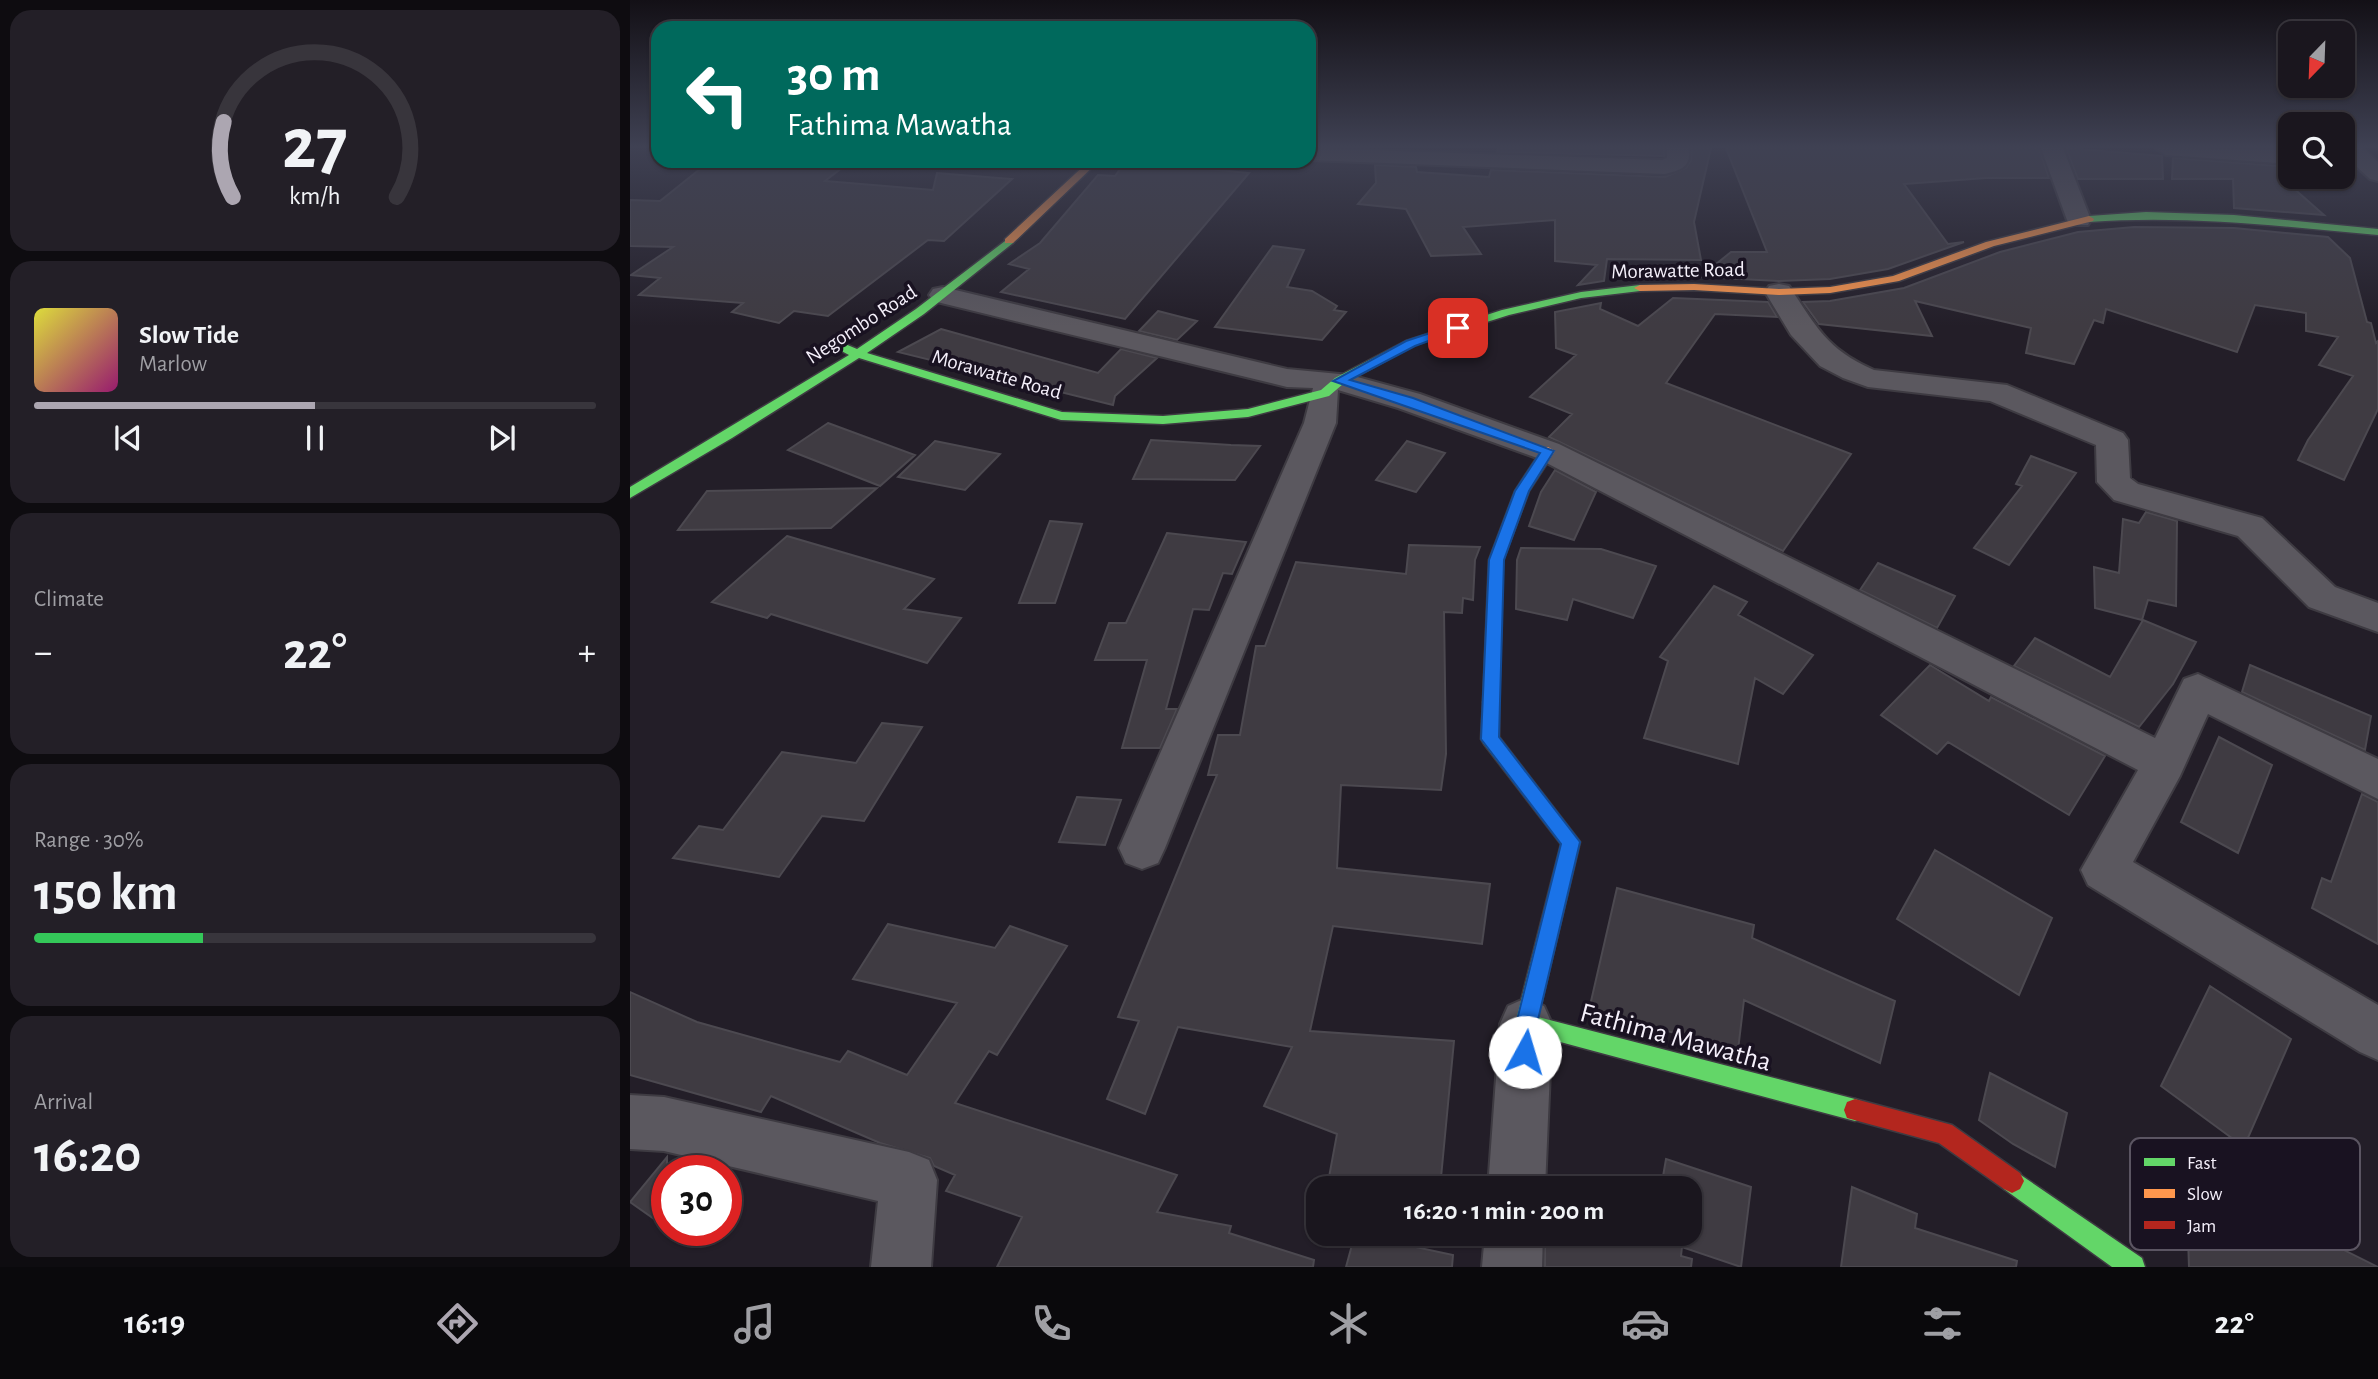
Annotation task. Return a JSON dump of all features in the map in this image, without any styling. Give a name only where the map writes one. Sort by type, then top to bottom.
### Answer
[{"type":"main road","name":"Negombo Road","points":[[630,493],[857,354],[943,295],[1046,207]]},
{"type":"main road","name":"Morawatte Road","points":[[828,347],[1061,416],[1163,420],[1248,413],[1332,387],[1410,343],[1506,312],[1581,295],[1633,288],[1779,292],[1829,290],[1895,279],[1990,244],[2079,220],[2146,215],[2234,218],[2378,232]]},
{"type":"main road","name":"Negombo Road","points":[[828,347],[854,330]]},
{"type":"main road","points":[[1526,1024],[1571,842],[1490,739],[1496,560],[1522,491],[1548,451]]},
{"type":"main road","name":"Fathima Mawatha","points":[[1526,1024],[1944,1133],[2133,1267]]},
{"type":"street","points":[[2074,207],[2079,220]]},
{"type":"street","points":[[1779,292],[1801,330],[1830,360],[1868,378],[1996,391],[2112,440],[2114,482],[2126,492],[2250,527],[2322,597],[2378,618]]},
{"type":"street","points":[[943,295],[1287,378],[1409,401],[1548,451],[2165,763]]},
{"type":"street","points":[[1142,848],[1320,423],[1332,387]]},
{"type":"street","points":[[2378,780],[2198,690],[2165,763],[2104,870],[2378,1034]]},
{"type":"street","points":[[1518,1176],[1526,1024]]},
{"type":"street","points":[[630,1122],[664,1124],[909,1180],[901,1267]]},
{"type":"street","points":[[1512,1267],[1513,1246]]},
{"type":"building","points":[[630,207],[981,207],[944,241],[928,240],[828,316],[794,311],[779,323],[732,312],[743,303],[639,295],[660,278],[631,275],[673,247],[630,246]]},
{"type":"building","points":[[1071,207],[1220,207],[1125,319],[1001,292],[1029,269],[1009,264],[1040,243]]},
{"type":"building","points":[[1388,207],[1697,207],[1694,222],[1701,260],[1607,259],[1604,281],[1578,285],[1597,265],[1555,261],[1555,220],[1463,227],[1481,254],[1431,256],[1406,209]]},
{"type":"building","points":[[1749,207],[1921,207],[1948,244],[1964,242],[1888,269],[1830,279],[1779,281],[1700,277],[1731,252],[1767,252]]},
{"type":"building","points":[[2234,207],[2315,207],[2324,215],[2234,208]]},
{"type":"building","points":[[2134,227],[2234,228],[2328,237],[2350,258],[2367,322],[2371,323],[2376,343],[2378,341],[2378,409],[2344,480],[2298,460],[2308,440],[2353,376],[2319,365],[2338,337],[2306,331],[2306,313],[2255,305],[2237,352],[2106,309],[2103,323],[2094,320],[2074,364],[2026,353],[2031,328],[1915,301],[1932,336],[1819,324],[1803,302],[1830,301],[1904,288],[2000,252],[2078,232]]},
{"type":"building","points":[[1273,246],[1304,250],[1287,287],[1312,291],[1337,306],[1334,310],[1346,312],[1322,340],[1215,327]]},
{"type":"building","points":[[1673,298],[1768,302],[1777,317],[1715,314],[1666,383],[1851,454],[1783,551],[1549,437],[1572,414],[1530,397],[1576,355],[1556,348],[1555,312],[1601,303],[1600,309],[1638,326]]},
{"type":"building","points":[[1158,311],[1197,321],[1177,340],[1139,331]]},
{"type":"building","points":[[941,329],[1098,373],[1121,349],[1157,358],[1115,396],[1113,405],[898,352]]},
{"type":"building","points":[[828,423],[915,455],[880,486],[788,450]]},
{"type":"building","points":[[1151,440],[1260,446],[1235,480],[1133,479]]},
{"type":"building","points":[[935,441],[1000,454],[965,490],[898,477]]},
{"type":"building","points":[[1407,441],[1445,453],[1416,492],[1376,480]]},
{"type":"building","points":[[2031,456],[2076,473],[2009,565],[1974,548],[2022,486],[2016,484]]},
{"type":"building","points":[[1555,470],[1596,492],[1574,540],[1529,526],[1541,492]]},
{"type":"building","points":[[877,488],[831,528],[678,530],[707,491]]},
{"type":"building","points":[[2146,512],[2177,521],[2176,606],[2148,600],[2142,620],[2095,608],[2094,567],[2119,573],[2123,519],[2139,523]]},
{"type":"building","points":[[1050,521],[1082,524],[1055,603],[1019,603]]},
{"type":"building","points":[[1167,533],[1246,542],[1232,574],[1223,573],[1209,610],[1193,609],[1166,709],[1177,709],[1160,748],[1122,748],[1147,660],[1095,660],[1109,623],[1126,623]]},
{"type":"building","points":[[787,536],[934,579],[904,609],[961,618],[927,663],[771,614],[767,618],[712,602]]},
{"type":"building","points":[[1409,545],[1480,547],[1475,560],[1473,600],[1463,598],[1462,613],[1444,612],[1446,754],[1441,790],[1341,785],[1337,868],[1490,884],[1482,944],[1333,926],[1310,1031],[1454,1041],[1441,1176],[1329,1176],[1337,1134],[1264,1106],[1292,1047],[1178,1027],[1145,1114],[1107,1099],[1139,1021],[1118,1017],[1217,775],[1208,775],[1218,735],[1240,735],[1256,646],[1265,646],[1296,562],[1406,574]]},
{"type":"building","points":[[1521,548],[1601,549],[1656,566],[1633,618],[1573,599],[1567,620],[1516,609],[1517,560]]},
{"type":"building","points":[[1878,563],[1955,596],[1937,628],[1860,590]]},
{"type":"building","points":[[1714,586],[1747,602],[1738,615],[1813,655],[1783,694],[1755,678],[1738,764],[1644,738],[1668,661],[1660,657]]},
{"type":"building","points":[[2143,620],[2196,642],[2173,684],[2139,727],[2014,666],[2035,638],[2110,677]]},
{"type":"building","points":[[1930,665],[1989,701],[1991,697],[2105,756],[2069,815],[1948,742],[1937,754],[1881,715]]},
{"type":"building","points":[[2250,665],[2371,716],[2365,750],[2242,692]]},
{"type":"building","points":[[882,723],[922,727],[864,821],[822,816],[779,877],[673,858],[699,826],[723,830],[782,752],[856,763]]},
{"type":"building","points":[[2219,737],[2272,765],[2238,853],[2181,822]]},
{"type":"building","points":[[2362,794],[2378,802],[2378,944],[2312,908],[2322,878],[2331,882]]},
{"type":"building","points":[[1077,797],[1121,800],[1105,845],[1059,842]]},
{"type":"building","points":[[1935,850],[2052,918],[2019,995],[1897,919]]},
{"type":"building","points":[[1617,888],[1754,925],[1752,938],[1895,1001],[1880,1063],[1744,1000],[1738,1050],[1589,1010]]},
{"type":"building","points":[[888,924],[995,948],[1010,926],[1067,946],[997,1055],[989,1051],[955,1103],[1177,1175],[1157,1212],[1231,1226],[1229,1233],[1314,1260],[1313,1267],[997,1267],[1022,1217],[946,1191],[955,1175],[934,1166],[930,1158],[880,1143],[771,1096],[761,1112],[630,1075],[630,992],[697,1022],[840,1062],[848,1051],[907,1075],[957,1003],[853,979]]},
{"type":"building","points":[[2210,986],[2291,1039],[2248,1138],[2232,1138],[2161,1086]]},
{"type":"building","points":[[1990,1073],[2067,1113],[2055,1167],[2013,1144],[1979,1120]]},
{"type":"building","points":[[1666,1159],[1751,1187],[1741,1267],[1682,1247],[1681,1256],[1692,1259],[1691,1267],[1545,1267],[1545,1246],[1702,1246],[1702,1176],[1663,1176]]},
{"type":"building","points":[[651,1176],[651,1217],[630,1202]]},
{"type":"building","points":[[1852,1187],[1917,1214],[1915,1228],[2017,1261],[2016,1267],[1841,1267]]},
{"type":"building","points":[[1352,1246],[1411,1246],[1453,1255],[1452,1267],[1346,1267]]},
{"type":"building","points":[[2188,1250],[2344,1250],[2378,1267],[2189,1267]]},
{"type":"traffic: fast","points":[[2089,219],[2146,215],[2234,218],[2378,232]]},
{"type":"traffic: fast","points":[[630,493],[777,406],[873,344],[965,277],[1009,241]]},
{"type":"traffic: fast","points":[[834,343],[857,354],[1061,416],[1163,420],[1248,413],[1325,393],[1339,381],[1410,343],[1506,312],[1581,295],[1640,288]]},
{"type":"traffic: fast","points":[[1491,702],[1490,739],[1571,842],[1526,1024],[1855,1110]]},
{"type":"traffic: fast","points":[[2012,1181],[2133,1267]]},
{"type":"traffic: slow","points":[[1009,241],[1045,207]]},
{"type":"traffic: slow","points":[[1640,288],[1694,287],[1779,292],[1830,290],[1895,279],[1990,244],[2089,219]]},
{"type":"traffic: slow","points":[[1491,702],[1496,560],[1522,491],[1548,451]]},
{"type":"traffic: jam","points":[[1855,1110],[1944,1133],[2012,1181]]},
{"type":"route","points":[[1458,328],[1410,343],[1339,381],[1409,401],[1548,451],[1522,491],[1496,560],[1495,585],[1490,739],[1571,842],[1526,1024],[1525,1052]]}]
